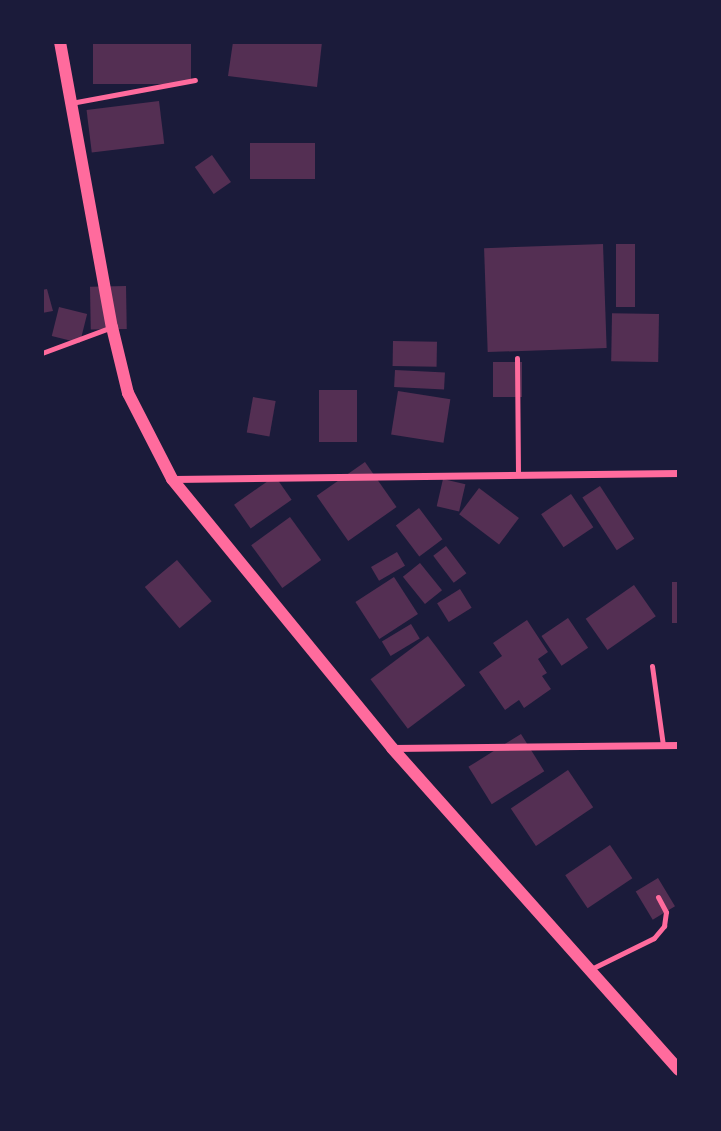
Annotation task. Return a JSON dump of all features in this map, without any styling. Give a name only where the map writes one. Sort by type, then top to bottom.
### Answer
[{"type":"street","points":[[60,42],[112,327],[128,393],[172,479],[392,748],[679,1070]]},
{"type":"street","points":[[172,479],[679,473]]},
{"type":"street","points":[[392,748],[679,745]]},
{"type":"lane","points":[[71,103],[195,80]]},
{"type":"lane","points":[[42,353],[112,327]]},
{"type":"lane","points":[[517,358],[518,475]]},
{"type":"lane","points":[[652,666],[663,745]]},
{"type":"lane","points":[[589,970],[654,938],[664,926],[666,912],[658,897]]},
{"type":"building","points":[[93,42],[191,42],[191,84],[93,84]]},
{"type":"building","points":[[233,42],[322,42],[317,87],[228,76]]},
{"type":"building","points":[[159,101],[164,144],[92,153],[87,110]]},
{"type":"building","points":[[250,143],[315,143],[315,179],[250,179]]},
{"type":"building","points":[[212,155],[231,182],[214,194],[195,167]]},
{"type":"building","points":[[603,244],[607,348],[488,352],[484,248]]},
{"type":"building","points":[[616,244],[635,244],[635,307],[616,307]]},
{"type":"building","points":[[126,286],[127,329],[91,330],[90,287]]},
{"type":"building","points":[[47,289],[53,311],[42,313],[42,290]]},
{"type":"building","points":[[59,307],[87,314],[80,343],[52,336]]},
{"type":"building","points":[[612,313],[659,314],[658,362],[611,361]]},
{"type":"building","points":[[393,341],[437,342],[437,367],[393,366]]},
{"type":"building","points":[[493,362],[522,362],[522,397],[493,397]]},
{"type":"building","points":[[395,370],[445,373],[444,390],[394,387]]},
{"type":"building","points":[[319,390],[357,390],[357,442],[319,442]]},
{"type":"building","points":[[398,391],[450,399],[443,443],[391,434]]},
{"type":"building","points":[[253,397],[276,401],[269,436],[247,432]]},
{"type":"building","points":[[365,462],[397,507],[348,541],[317,496]]},
{"type":"building","points":[[275,476],[292,500],[251,528],[234,505]]},
{"type":"building","points":[[443,479],[465,484],[459,511],[437,506]]},
{"type":"building","points":[[600,486],[634,539],[617,550],[582,497]]},
{"type":"building","points":[[479,488],[519,518],[499,544],[459,514]]},
{"type":"building","points":[[571,494],[593,527],[564,547],[541,514]]},
{"type":"building","points":[[419,508],[442,539],[419,557],[396,525]]},
{"type":"building","points":[[290,517],[321,560],[282,588],[251,545]]},
{"type":"building","points":[[446,546],[466,573],[454,583],[433,556]]},
{"type":"building","points":[[397,552],[405,566],[379,581],[371,567]]},
{"type":"building","points":[[177,560],[212,601],[180,628],[145,587]]},
{"type":"building","points":[[420,563],[442,590],[425,604],[403,577]]},
{"type":"building","points":[[394,577],[418,614],[379,639],[355,602]]},
{"type":"building","points":[[672,582],[679,582],[679,623],[672,623]]},
{"type":"building","points":[[634,585],[656,616],[607,650],[586,619]]},
{"type":"building","points":[[460,589],[472,608],[449,622],[437,603]]},
{"type":"building","points":[[568,618],[588,648],[562,666],[541,636]]},
{"type":"building","points":[[527,620],[548,652],[538,659],[547,673],[542,676],[551,689],[524,708],[519,700],[505,710],[479,672],[502,656],[493,643]]},
{"type":"building","points":[[411,624],[420,639],[391,656],[382,642]]},
{"type":"building","points":[[428,636],[465,686],[408,729],[370,679]]},
{"type":"building","points":[[521,734],[544,771],[492,804],[468,767]]},
{"type":"building","points":[[568,770],[593,807],[536,846],[511,809]]},
{"type":"building","points":[[610,845],[632,878],[588,908],[565,875]]},
{"type":"building","points":[[658,878],[675,906],[653,920],[636,891]]}]
